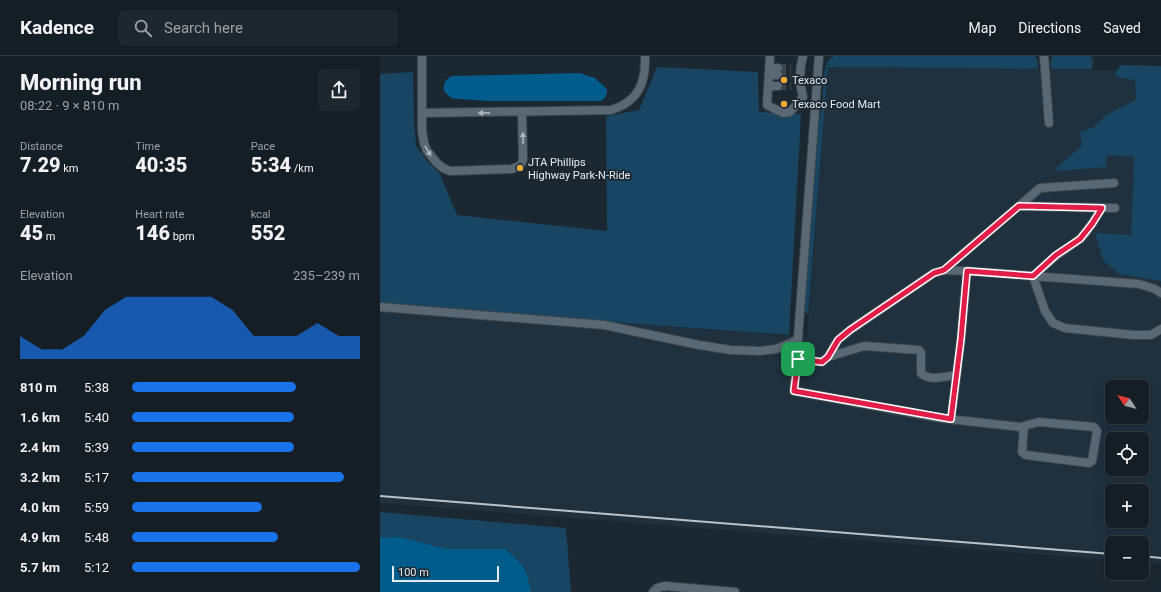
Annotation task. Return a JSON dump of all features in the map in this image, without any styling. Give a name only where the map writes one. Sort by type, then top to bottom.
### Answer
[{"type":"street","points":[[422,56],[422,131],[427,151],[443,168],[450,171],[512,169],[521,165],[523,159],[522,112]]},
{"type":"street","points":[[422,113],[611,110],[622,107],[631,100],[640,88],[643,78],[645,56]]},
{"type":"street","points":[[770,56],[773,71],[768,86],[767,105],[783,114],[790,112],[803,97],[800,86],[800,72],[803,56]]},
{"type":"street","points":[[819,56],[798,340],[798,359],[794,391],[951,419],[1020,427],[1039,422],[1094,427],[1097,431],[1092,461],[1089,463],[1026,455],[1022,452],[1024,426]]},
{"type":"street","points":[[1044,56],[1049,123]]},
{"type":"street","points":[[791,72],[800,72]]},
{"type":"street","points":[[768,86],[778,86]]},
{"type":"street","points":[[791,86],[800,86]]},
{"type":"street","points":[[944,270],[1040,188],[1114,183]]},
{"type":"street","points":[[1019,206],[1115,208]]},
{"type":"street","points":[[1033,276],[1056,255],[1080,239],[1102,208]]},
{"type":"street","points":[[798,359],[822,362],[828,357],[838,340],[850,330],[934,273],[944,270],[1139,284],[1155,289],[1161,293]]},
{"type":"street","points":[[951,419],[967,271]]},
{"type":"street","points":[[1033,276],[1045,311],[1053,323],[1065,328],[1134,335],[1151,335],[1161,329]]},
{"type":"street","points":[[380,307],[604,325],[699,345],[731,350],[760,351],[776,349],[798,340]]},
{"type":"street","points":[[828,357],[864,346],[919,350],[921,353],[921,373],[923,376],[928,378],[956,375]]},
{"type":"street","points":[[652,592],[657,588],[665,586],[735,592]]},
{"type":"shaded area","points":[[834,56],[1035,56],[1038,61],[1038,69],[828,67],[808,315],[804,310],[819,119],[822,105],[825,68],[829,60]]},
{"type":"shaded area","points":[[1053,56],[1090,56],[1093,60],[1092,69],[1052,69],[1050,63]]},
{"type":"shaded area","points":[[1121,65],[1161,66],[1161,281],[1119,274],[1103,260],[1095,233],[1131,235],[1134,157],[1107,155],[1106,167],[1058,171],[1056,168],[1082,146],[1080,132],[1094,127],[1106,115],[1136,100],[1135,80],[1116,77],[1115,73]]},
{"type":"shaded area","points":[[657,67],[758,72],[759,112],[801,114],[789,335],[380,305],[380,74],[413,72],[416,146],[427,161],[440,174],[457,215],[607,231],[606,116],[639,110]]},
{"type":"shaded area","points":[[828,67],[1161,71],[1161,564],[1149,563],[1149,536],[1105,536],[1105,559],[380,503],[380,305],[807,337]]},
{"type":"shaded area","points":[[580,73],[595,78],[607,89],[604,99],[600,101],[489,101],[451,98],[444,91],[445,82],[452,76]]},
{"type":"shaded area","points":[[380,512],[566,528],[571,592],[380,592]]},
{"type":"shaded area","points":[[399,537],[445,549],[505,549],[526,571],[531,592],[380,592],[380,538]]},
{"type":"tunnel","points":[[778,68],[791,68]]},
{"type":"tunnel","points":[[778,75],[791,75]]},
{"type":"tunnel","points":[[778,86],[791,86]]},
{"type":"railway","points":[[380,496],[1105,553]]},
{"type":"railway","points":[[1149,557],[1161,558]]},
{"type":"place","name":"Texaco","points":[[784,80]]},
{"type":"place","name":"Texaco Food Mart","points":[[784,104]]},
{"type":"place","name":"JTA Phillips Highway Park-N-Ride","points":[[520,168]]},
{"type":"route","points":[[1019,206],[1102,208],[1080,239],[1056,255],[1033,276],[967,271],[961,339],[951,419],[794,391],[798,359],[822,362],[828,357],[838,340],[850,330],[934,273],[944,270],[1019,206]]}]
